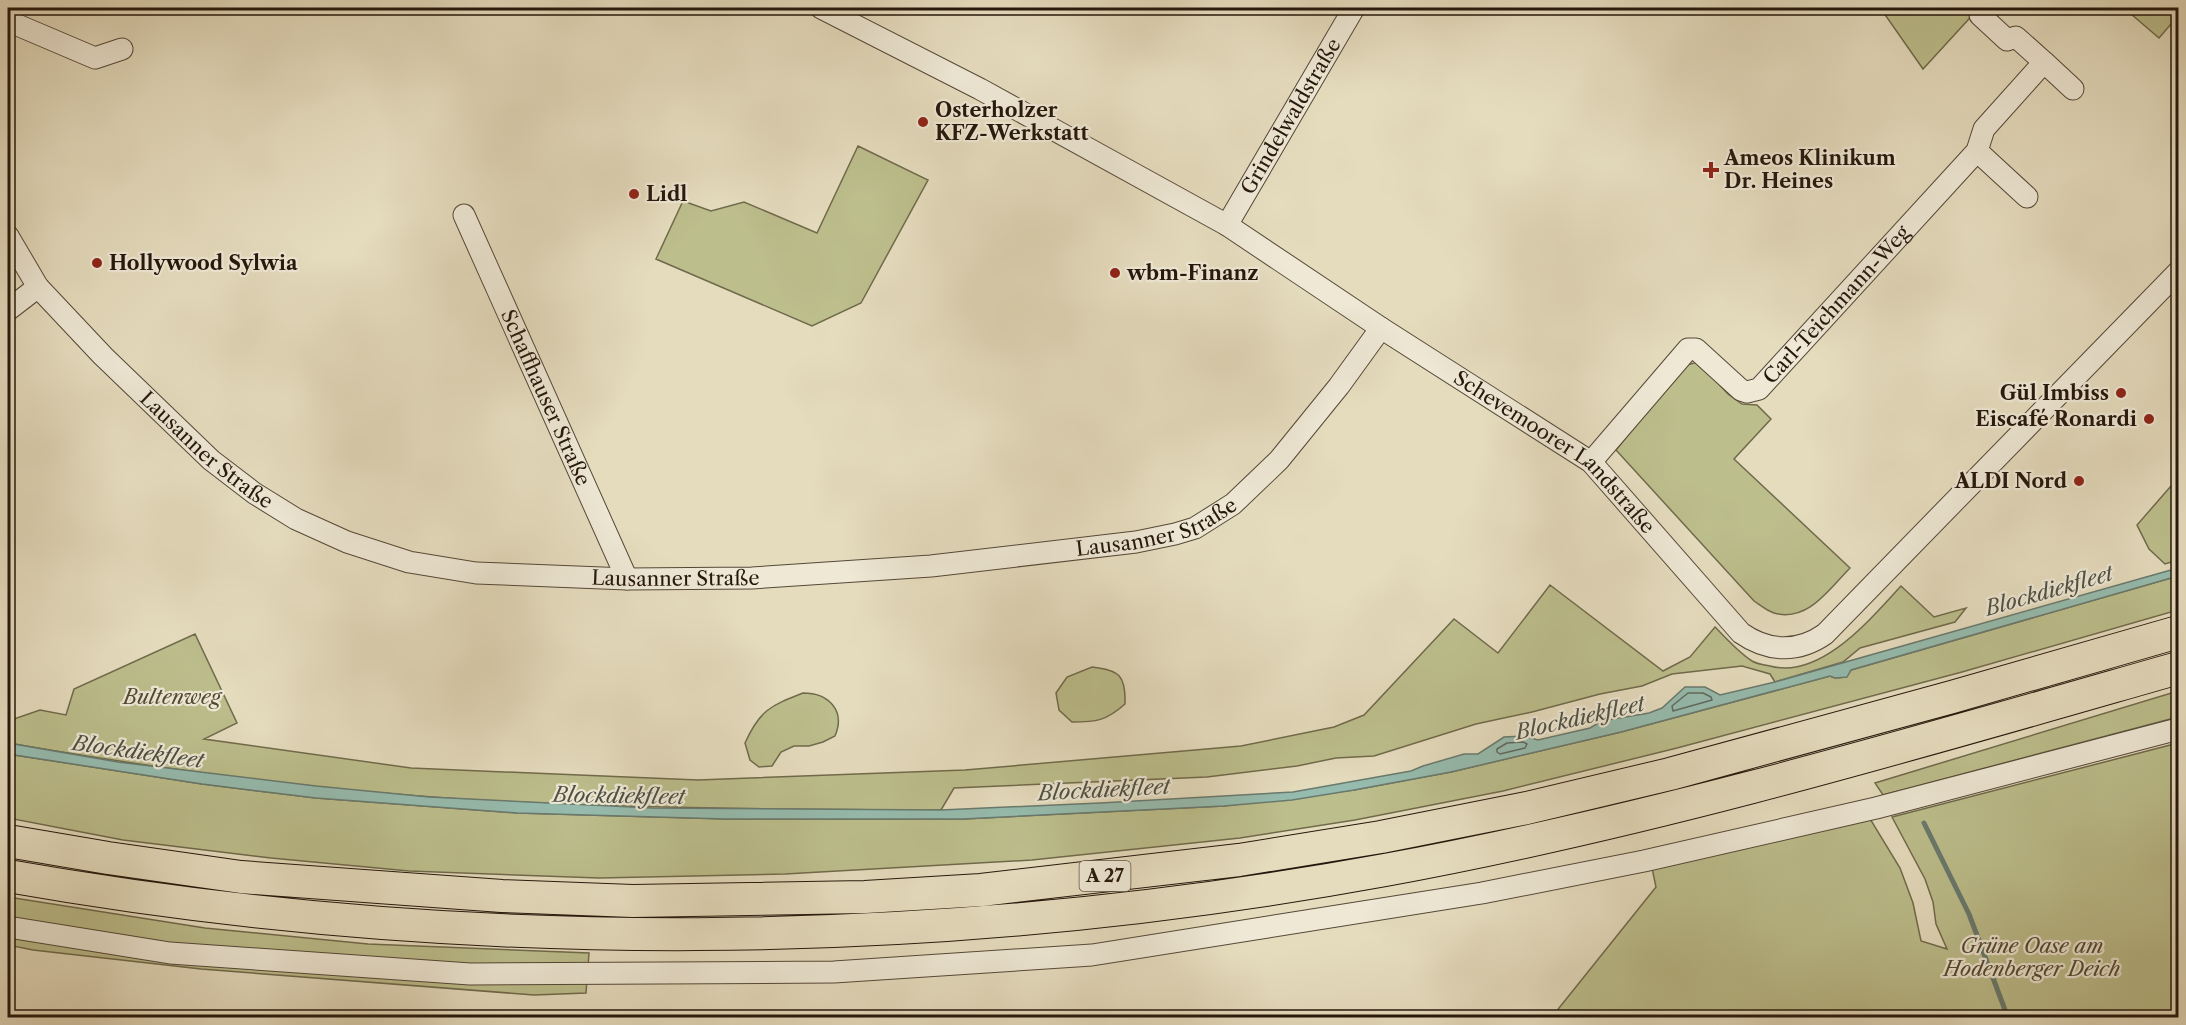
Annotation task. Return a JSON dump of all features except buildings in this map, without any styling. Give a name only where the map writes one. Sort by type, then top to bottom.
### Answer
[{"type":"highway","name":"A 27","points":[[8,842],[241,877],[502,896],[633,902],[865,897],[981,890],[1239,860],[1381,837],[1527,808],[1693,768],[2178,632]]},
{"type":"highway","name":"A 27","points":[[8,876],[96,892],[230,910],[496,930],[602,934],[866,931],[1103,912],[1246,893],[1387,870],[1528,841],[1666,808],[1928,739],[2178,668]]},
{"type":"street","name":"Schevemoorer Landstraße","points":[[821,8],[980,89],[1227,225],[1381,328],[1591,462],[1741,633],[1750,640],[1769,647],[1789,649],[1804,646],[1834,627],[2178,272]]},
{"type":"street","name":"Grindelwaldstraße","points":[[1227,225],[1354,8]]},
{"type":"street","points":[[1980,15],[2007,40],[2016,37],[2073,89]]},
{"type":"street","points":[[8,21],[95,58],[122,49]]},
{"type":"street","name":"Carl-Teichmann-Weg","points":[[1591,462],[1688,349],[1696,349],[1741,390],[1747,392],[1759,389],[1977,151],[1984,129],[2044,62]]},
{"type":"street","points":[[1977,151],[2027,197]]},
{"type":"street","name":"Schaffhauser Straße","points":[[464,215],[627,579]]},
{"type":"street","name":"Lausanner Straße","points":[[8,236],[38,288],[103,356],[211,460],[254,494],[296,519],[346,542],[409,562],[476,573],[627,579],[752,579],[931,566],[1136,542],[1185,531],[1204,523],[1233,504],[1279,460],[1339,386],[1381,328]]},
{"type":"street","points":[[8,310],[38,288]]},
{"type":"street","points":[[8,927],[170,952],[470,974],[834,972],[1092,955],[1482,893],[1644,861],[1876,808],[2178,729]]},
{"type":"green space","points":[[1979,8],[1923,69],[1881,9]]},
{"type":"green space","points":[[2124,8],[2178,8],[2178,16],[2159,38]]},
{"type":"green space","points":[[858,146],[928,180],[861,303],[812,326],[656,259],[683,201],[711,211],[744,202],[817,233]]},
{"type":"green space","points":[[1698,362],[1728,394],[1742,404],[1757,405],[1771,419],[1734,459],[1850,568],[1817,602],[1797,613],[1786,615],[1774,613],[1754,601],[1616,450],[1683,366]]},
{"type":"green space","points":[[2178,478],[2178,560],[2165,564],[2149,549],[2137,525]]},
{"type":"green space","points":[[2178,576],[2178,610],[1962,672],[1677,748],[1503,791],[1355,820],[1240,838],[1032,860],[785,874],[599,878],[409,871],[271,858],[123,840],[8,818],[8,754],[202,784],[316,798],[517,813],[726,819],[963,819],[1224,806],[1354,790],[1451,772],[1621,732],[1830,676],[1846,677],[1851,670]]},
{"type":"green space","name":"Bultenweg","points":[[1550,585],[1663,671],[1690,657],[1715,627],[1732,645],[1756,663],[1789,668],[1808,664],[1826,655],[1860,629],[1901,586],[1934,617],[1966,608],[1955,622],[1860,648],[1843,662],[1775,682],[1770,674],[1742,666],[1672,674],[1642,686],[1476,724],[1374,756],[1336,758],[1297,766],[1207,777],[954,788],[941,810],[676,807],[453,798],[261,780],[8,743],[8,721],[40,710],[66,715],[74,689],[195,634],[237,723],[204,739],[411,768],[698,780],[965,770],[1241,746],[1334,727],[1364,715],[1454,619],[1498,653]]},
{"type":"green space","points":[[1092,667],[1115,672],[1119,676],[1124,686],[1125,704],[1112,714],[1100,719],[1072,722],[1059,710],[1056,693],[1067,677]]},
{"type":"green space","points":[[2178,691],[2178,717],[1883,795],[1875,783]]},
{"type":"green space","points":[[803,693],[820,696],[832,705],[838,718],[835,736],[809,746],[794,746],[781,752],[772,766],[759,767],[750,760],[745,743],[750,732],[767,710]]},
{"type":"green space","name":"Grüne Oase am Hodenberger Deich","points":[[2178,743],[2178,1017],[1551,1018],[1656,887],[1652,868],[1869,817],[1900,868],[1913,903],[1921,941],[1947,949],[1936,924],[1933,902],[1925,879],[1892,817]]},
{"type":"green space","points":[[8,897],[205,928],[368,944],[589,953],[586,993],[534,995],[201,969],[33,950],[8,945]]},
{"type":"water","points":[[2178,568],[2178,576],[1851,670],[1847,677],[1830,676],[1621,732],[1451,772],[1292,800],[1224,806],[963,819],[726,819],[517,813],[316,798],[202,784],[8,754],[8,743],[118,762],[316,786],[429,797],[652,808],[941,810],[1293,792],[1411,771],[1464,754],[1478,754],[1504,737],[1524,736],[1538,740],[1590,728],[1602,721],[1649,713],[1662,708],[1685,687],[1705,687],[1720,695],[1775,682]]},
{"type":"waterway","points":[[1924,823],[1969,914],[2008,1018]]},
{"type":"place","name":"Osterholzer KFZ-Werkstatt","points":[[923,122]]},
{"type":"place","name":"Ameos Klinikum Dr. Heines","points":[[1711,170]]},
{"type":"place","name":"Lidl","points":[[634,194]]},
{"type":"place","name":"Hollywood Sylwia","points":[[97,263]]},
{"type":"place","name":"wbm-Finanz","points":[[1115,273]]},
{"type":"place","name":"Gül Imbiss","points":[[2121,393]]},
{"type":"place","name":"Eiscafé Ronardi","points":[[2149,419]]},
{"type":"place","name":"ALDI Nord","points":[[2079,481]]},
{"type":"water label","name":"Blockdiekfleet","points":[[2049,591]]},
{"type":"water label","name":"Blockdiekfleet","points":[[1580,718]]},
{"type":"water label","name":"Blockdiekfleet","points":[[138,752]]},
{"type":"water label","name":"Blockdiekfleet","points":[[1104,790]]},
{"type":"water label","name":"Blockdiekfleet","points":[[619,796]]}]
